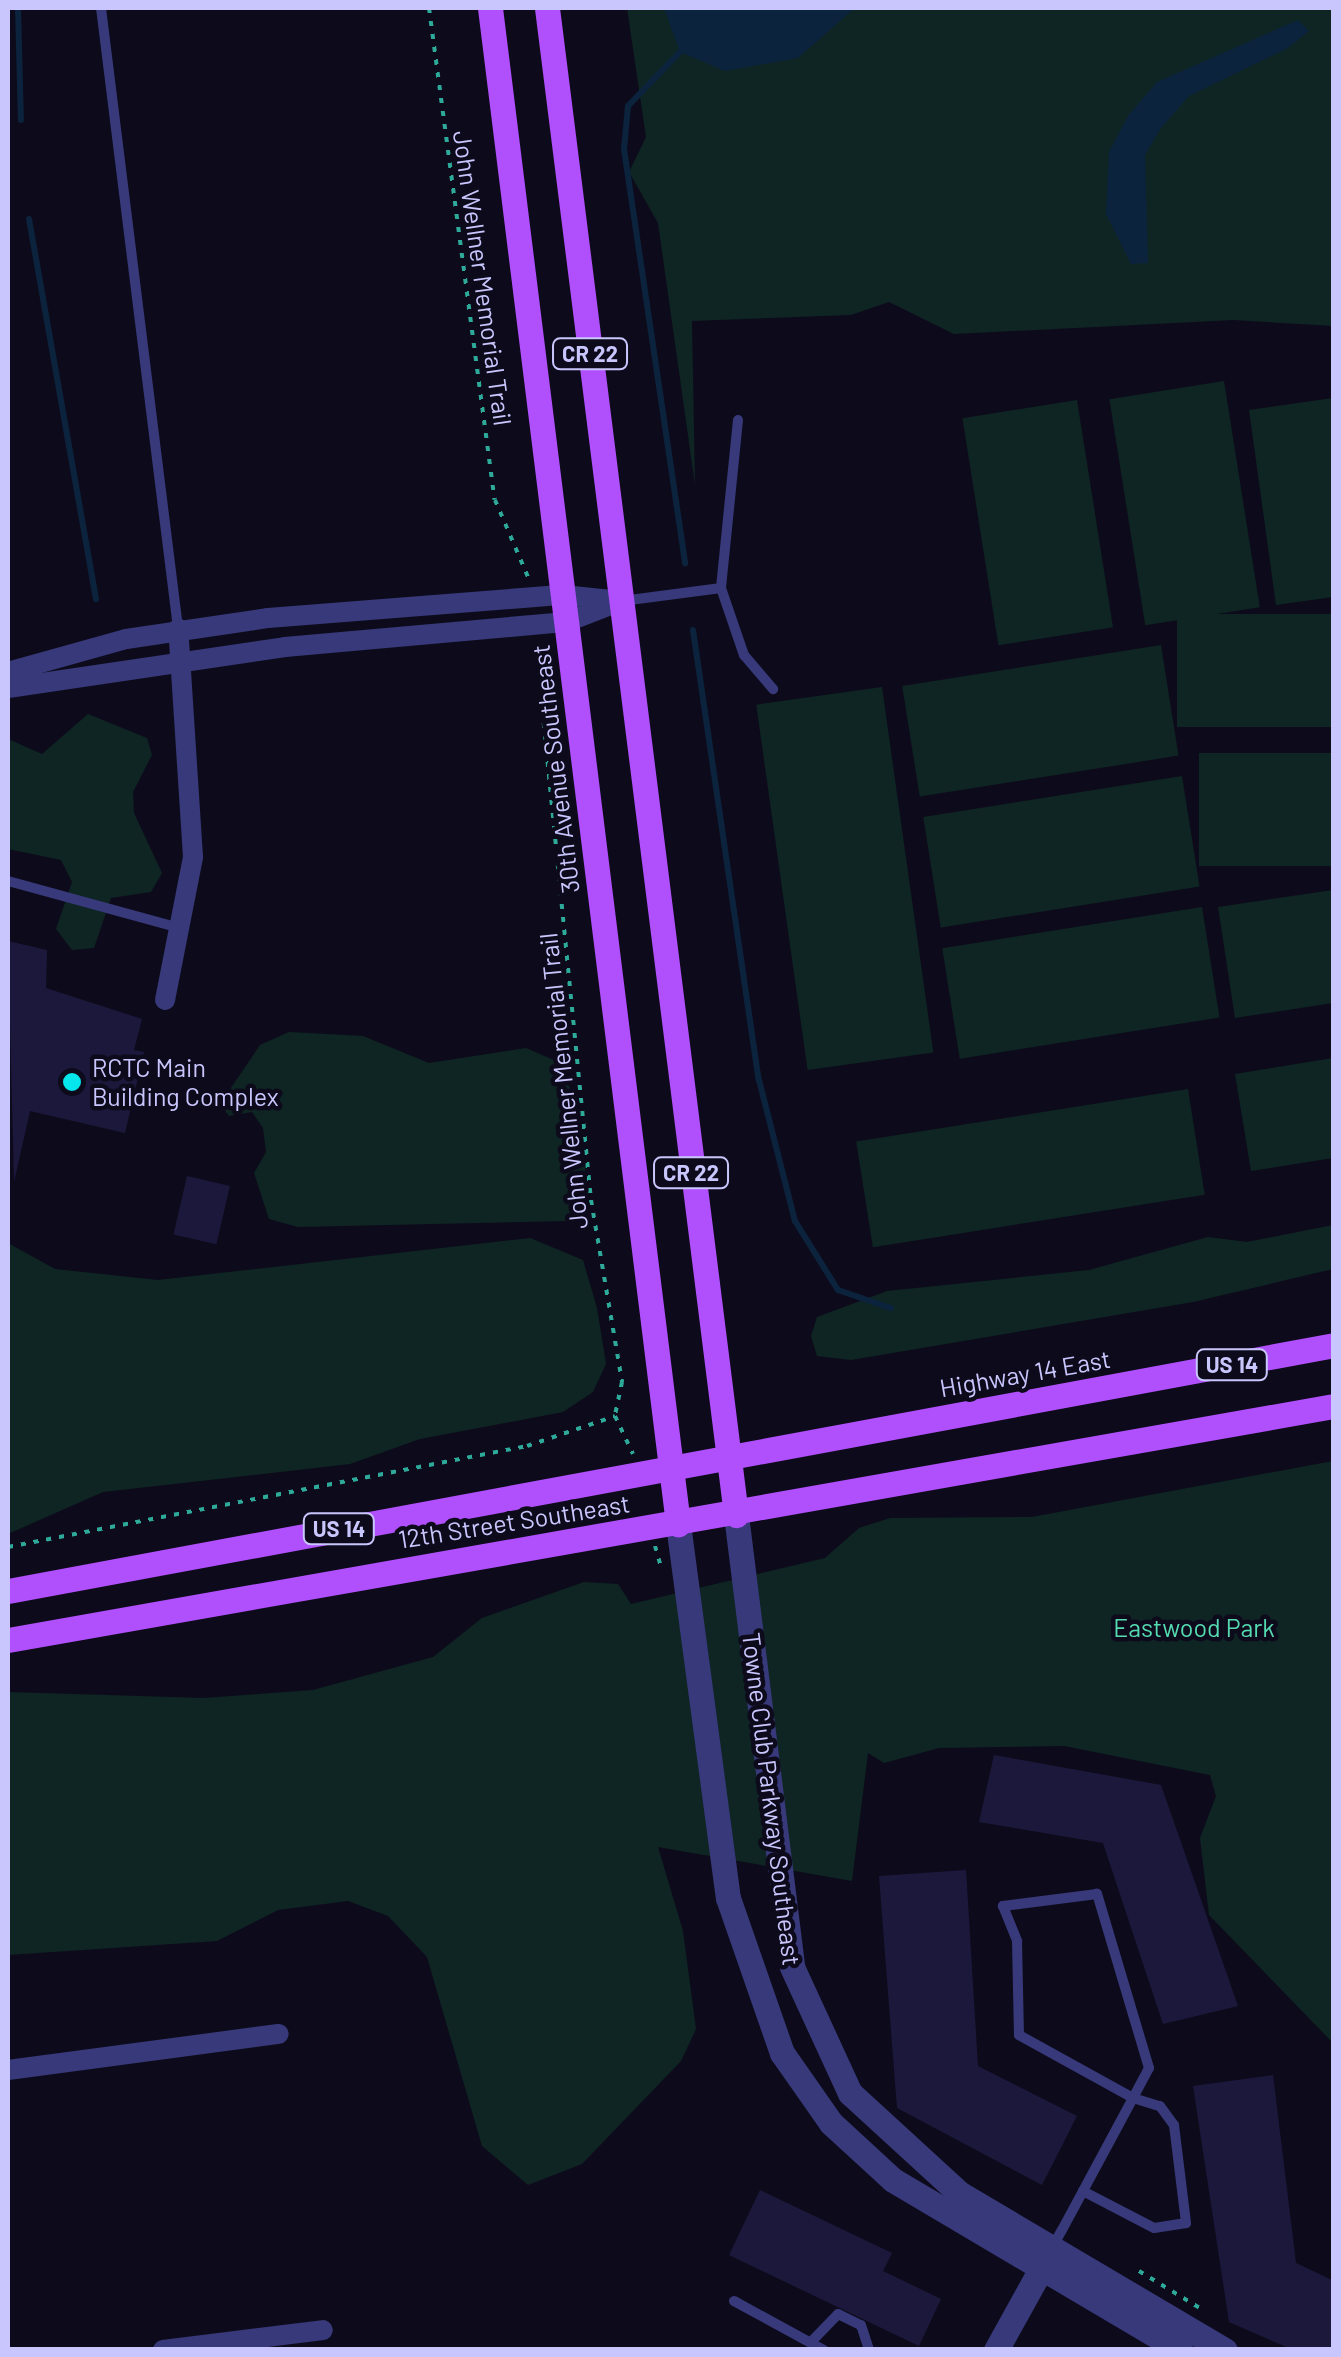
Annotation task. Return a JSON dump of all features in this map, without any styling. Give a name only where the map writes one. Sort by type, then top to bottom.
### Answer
[{"type":"main road","name":"30th Avenue Southeast","points":[[490,8],[678,1524]]},
{"type":"main road","name":"CR 22","points":[[547,8],[736,1515]]},
{"type":"main road","name":"Highway 14 East","points":[[727,1457],[1334,1345]]},
{"type":"main road","name":"US 14","points":[[736,1515],[1334,1406]]},
{"type":"main road","name":"12th Street Southeast","points":[[8,1592],[727,1457]]},
{"type":"main road","name":"12th Street Southeast","points":[[8,1640],[736,1515]]},
{"type":"street","points":[[8,672],[178,628],[564,595],[621,601]]},
{"type":"street","points":[[8,688],[182,660],[567,622],[621,601]]},
{"type":"street","points":[[166,1000],[184,930],[193,856],[178,628]]},
{"type":"street","name":"Towne Club Parkway Southeast","points":[[736,1515],[792,1967],[812,2026],[879,2129],[1047,2258],[1180,2350]]},
{"type":"street","name":"Towne Club Parkway Southeast","points":[[678,1524],[728,1898],[769,2029],[813,2100],[860,2152],[928,2205],[1047,2258],[1225,2350]]},
{"type":"street","points":[[8,2070],[280,2034]]},
{"type":"street","points":[[996,2350],[1047,2258]]},
{"type":"street","points":[[162,2350],[323,2330]]},
{"type":"lane","points":[[101,8],[178,628]]},
{"type":"lane","points":[[738,420],[721,588],[744,655],[772,689]]},
{"type":"lane","points":[[621,601],[721,588]]},
{"type":"lane","points":[[8,881],[184,930]]},
{"type":"lane","points":[[1047,2258],[1083,2191],[1133,2098],[1149,2068],[1097,1894],[1003,1906],[1016,1941],[1023,2042],[1133,2098],[1160,2106],[1174,2125],[1186,2223],[1154,2228],[1083,2191]]},
{"type":"lane","points":[[734,2302],[824,2350]]},
{"type":"lane","points":[[811,2342],[838,2314],[860,2325],[869,2350]]},
{"type":"path","name":"John Wellner Memorial Trail","points":[[429,8],[496,500],[532,597]]},
{"type":"path","name":"John Wellner Memorial Trail","points":[[534,626],[591,1200],[622,1382],[614,1416]]},
{"type":"path","points":[[8,1547],[527,1446],[614,1416],[628,1434],[636,1472]]},
{"type":"path","points":[[652,1529],[658,1564],[682,1559]]},
{"type":"green space","points":[[627,8],[1333,8],[1333,326],[1233,320],[954,334],[889,302],[851,315],[692,321],[695,485],[658,223],[629,172],[646,137]]},
{"type":"green space","points":[[1224,381],[1260,607],[1145,625],[1109,399]]},
{"type":"green space","points":[[1333,398],[1333,597],[1276,605],[1249,410]]},
{"type":"green space","points":[[1077,400],[1113,627],[998,645],[962,418]]},
{"type":"green space","points":[[1177,614],[1333,614],[1333,727],[1177,727]]},
{"type":"green space","points":[[1161,645],[1179,756],[920,797],[902,686]]},
{"type":"green space","points":[[882,687],[933,1052],[808,1070],[756,705]]},
{"type":"green space","points":[[88,714],[147,738],[152,755],[133,792],[134,813],[162,873],[151,892],[111,898],[94,948],[72,950],[56,929],[72,882],[61,860],[8,849],[8,739],[42,754]]},
{"type":"green space","points":[[1199,753],[1333,753],[1333,866],[1199,866]]},
{"type":"green space","points":[[1182,776],[1200,887],[941,928],[923,817]]},
{"type":"green space","points":[[1333,890],[1333,1003],[1235,1018],[1218,907]]},
{"type":"green space","points":[[1202,907],[1220,1018],[960,1059],[942,948]]},
{"type":"green space","points":[[289,1032],[363,1036],[429,1063],[526,1048],[556,1061],[576,1100],[588,1191],[569,1221],[298,1227],[269,1219],[254,1173],[266,1152],[263,1128],[252,1112],[229,1116],[220,1104],[260,1045]]},
{"type":"green space","points":[[1333,1058],[1333,1158],[1251,1171],[1235,1074]]},
{"type":"green space","points":[[1188,1089],[1205,1195],[873,1247],[856,1142]]},
{"type":"green space","points":[[1333,1225],[1333,1269],[1193,1302],[851,1360],[817,1356],[811,1336],[817,1317],[887,1291],[1089,1270],[1208,1237],[1247,1242]]},
{"type":"green space","points":[[530,1238],[583,1260],[597,1308],[606,1364],[593,1392],[563,1412],[420,1439],[350,1464],[103,1492],[8,1534],[8,1243],[55,1269],[158,1280]]},
{"type":"green space","name":"Eastwood Park","points":[[1333,1461],[1333,2043],[1209,1915],[1200,1838],[1216,1796],[1210,1775],[1064,1746],[939,1748],[884,1763],[868,1753],[852,1881],[658,1847],[683,1931],[696,2029],[681,2061],[582,2164],[528,2185],[482,2146],[427,1957],[388,1916],[348,1901],[278,1910],[217,1941],[8,1955],[8,1692],[203,1698],[313,1690],[433,1657],[482,1618],[584,1582],[618,1584],[631,1604],[825,1558],[859,1528],[890,1518],[1032,1517]]},
{"type":"water","points":[[664,8],[855,8],[798,58],[725,71],[680,52]]},
{"type":"water","points":[[1298,20],[1309,31],[1288,48],[1189,96],[1161,128],[1145,155],[1148,263],[1131,264],[1106,214],[1109,152],[1128,116],[1157,82]]},
{"type":"building","name":"RCTC Main Building Complex","points":[[8,941],[47,950],[46,988],[142,1019],[134,1050],[144,1052],[125,1133],[30,1111],[14,1182]]},
{"type":"building","points":[[187,1176],[230,1186],[216,1244],[174,1234]]},
{"type":"building","points":[[994,1755],[1161,1785],[1238,2006],[1163,2024],[1103,1843],[979,1822]]},
{"type":"building","points":[[966,1870],[978,2066],[1077,2116],[1042,2185],[897,2108],[879,1876]]},
{"type":"building","points":[[1273,2075],[1296,2263],[1334,2281],[1334,2350],[1293,2350],[1229,2322],[1193,2086]]},
{"type":"building","points":[[760,2190],[892,2253],[883,2271],[941,2299],[919,2346],[729,2255]]},
{"type":"waterway","points":[[18,8],[21,120]]},
{"type":"waterway","points":[[680,52],[628,106],[624,149],[685,564]]},
{"type":"waterway","points":[[29,219],[96,599]]},
{"type":"waterway","points":[[693,630],[759,1080],[795,1221],[838,1290],[891,1308]]},
{"type":"place","name":"RCTC Main Building Complex","points":[[72,1082]]}]
